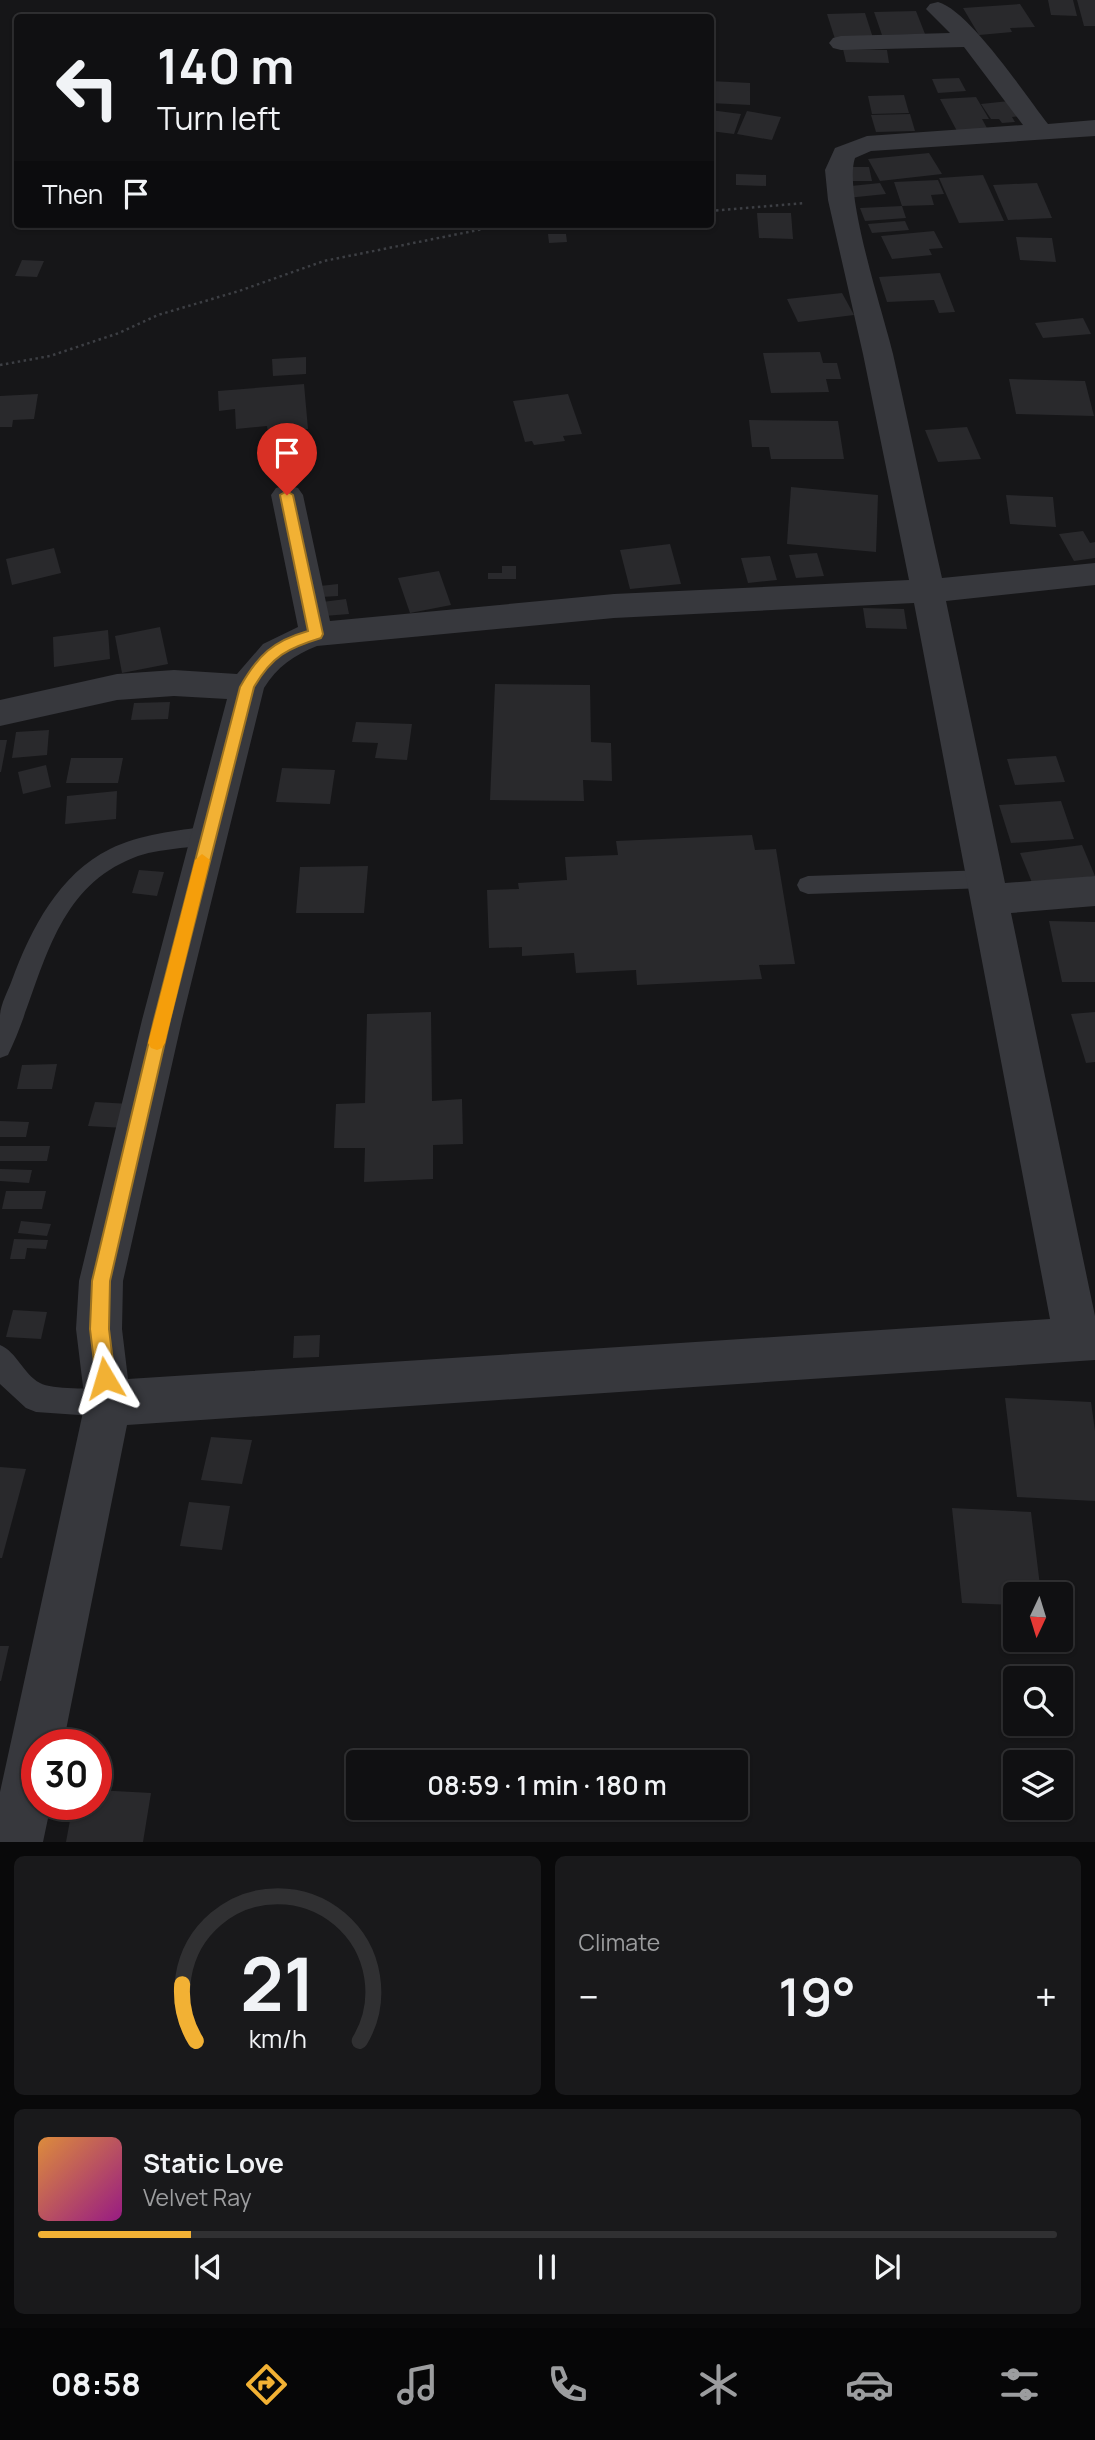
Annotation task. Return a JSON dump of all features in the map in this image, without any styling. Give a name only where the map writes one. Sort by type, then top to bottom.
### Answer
[{"type":"street","points":[[939,9],[971,40],[1041,132]]},
{"type":"street","points":[[841,43],[971,40]]},
{"type":"street","points":[[108,1403],[1086,1339],[878,354],[841,200],[838,170],[845,153],[867,144],[1095,128]]},
{"type":"street","points":[[287,495],[316,634]]},
{"type":"street","points":[[16,1842],[108,1403],[99,1329],[101,1281],[209,835],[247,687],[258,668],[287,642],[316,634],[614,606],[928,591],[1095,574]]},
{"type":"street","points":[[0,713],[117,687],[174,683],[247,687]]},
{"type":"street","points":[[989,889],[1095,891]]},
{"type":"lane","points":[[0,1048],[22,984],[51,919],[79,881],[112,858],[150,844],[209,835]]},
{"type":"lane","points":[[808,885],[989,889]]},
{"type":"lane","points":[[0,1358],[10,1375],[36,1398],[108,1403]]},
{"type":"path","points":[[714,211],[841,200]]},
{"type":"path","points":[[0,365],[50,356],[119,333],[158,315],[239,291],[324,261],[488,228]]},
{"type":"building","points":[[1048,0],[1073,0],[1077,16],[1051,15]]},
{"type":"building","points":[[1077,0],[1095,0],[1095,26],[1084,26]]},
{"type":"building","points":[[1020,4],[1035,27],[1010,28],[1012,32],[979,35],[963,8]]},
{"type":"building","points":[[916,11],[925,34],[882,35],[874,12]]},
{"type":"building","points":[[865,13],[873,38],[835,39],[827,14]]},
{"type":"building","points":[[843,49],[887,50],[889,63],[846,62]]},
{"type":"building","points":[[959,78],[966,91],[938,93],[932,79]]},
{"type":"building","points":[[714,81],[750,83],[750,105],[714,103]]},
{"type":"building","points":[[904,95],[909,113],[872,114],[868,96]]},
{"type":"building","points":[[976,97],[989,119],[982,119],[988,130],[958,133],[940,99]]},
{"type":"building","points":[[1009,101],[1019,116],[1012,117],[1015,122],[1002,123],[999,119],[991,119],[981,104]]},
{"type":"building","points":[[714,111],[741,114],[734,134],[714,132]]},
{"type":"building","points":[[747,111],[781,117],[772,140],[737,134]]},
{"type":"building","points":[[910,114],[915,131],[876,132],[871,115]]},
{"type":"building","points":[[929,153],[942,174],[880,181],[868,159]]},
{"type":"building","points":[[843,167],[869,167],[872,181],[845,181]]},
{"type":"building","points":[[736,174],[766,175],[766,186],[736,185]]},
{"type":"building","points":[[983,175],[1004,221],[959,223],[939,178]]},
{"type":"building","points":[[938,180],[944,194],[931,195],[934,205],[902,206],[894,182]]},
{"type":"building","points":[[880,183],[886,194],[847,198],[841,187]]},
{"type":"building","points":[[1037,183],[1052,218],[1008,220],[993,185]]},
{"type":"building","points":[[902,206],[906,218],[865,221],[860,208]]},
{"type":"building","points":[[757,213],[791,213],[793,239],[759,238]]},
{"type":"building","points":[[905,221],[909,230],[872,233],[868,224]]},
{"type":"building","points":[[934,231],[943,248],[929,249],[932,255],[892,259],[881,236]]},
{"type":"building","points":[[548,234],[566,234],[567,242],[549,243]]},
{"type":"building","points":[[1016,237],[1052,238],[1056,262],[1020,260]]},
{"type":"building","points":[[22,260],[44,261],[37,277],[15,276]]},
{"type":"building","points":[[940,273],[955,312],[939,313],[934,300],[887,302],[879,277]]},
{"type":"building","points":[[842,293],[854,315],[798,322],[787,299]]},
{"type":"building","points":[[1083,318],[1091,334],[1043,338],[1035,323]]},
{"type":"building","points":[[820,352],[823,363],[837,363],[841,379],[826,379],[829,392],[771,393],[763,353]]},
{"type":"building","points":[[306,357],[306,374],[273,376],[272,359]]},
{"type":"building","points":[[1009,379],[1085,381],[1094,416],[1016,414]]},
{"type":"building","points":[[304,384],[308,429],[268,433],[267,426],[236,429],[235,409],[219,411],[218,391]]},
{"type":"building","points":[[38,394],[34,419],[13,420],[12,427],[0,427],[0,396]]},
{"type":"building","points":[[568,394],[582,434],[563,436],[565,441],[534,445],[532,441],[525,442],[513,401]]},
{"type":"building","points":[[749,420],[838,421],[844,459],[771,459],[769,447],[752,447]]},
{"type":"building","points":[[967,427],[981,459],[938,462],[925,430]]},
{"type":"building","points":[[791,487],[878,495],[876,552],[787,544]]},
{"type":"building","points":[[1006,495],[1053,497],[1056,527],[1010,524]]},
{"type":"building","points":[[1083,531],[1090,543],[1095,542],[1095,558],[1074,561],[1059,534]]},
{"type":"building","points":[[670,544],[681,584],[630,589],[620,550]]},
{"type":"building","points":[[54,548],[61,573],[12,585],[6,559]]},
{"type":"building","points":[[817,553],[824,576],[796,578],[789,555]]},
{"type":"building","points":[[770,556],[777,580],[748,583],[741,558]]},
{"type":"building","points":[[502,566],[516,566],[516,579],[488,579],[488,573],[502,573]]},
{"type":"building","points":[[439,571],[451,605],[410,613],[398,578]]},
{"type":"building","points":[[338,584],[338,596],[321,597],[320,586]]},
{"type":"building","points":[[346,599],[349,614],[324,616],[322,602]]},
{"type":"building","points":[[863,608],[904,609],[907,629],[866,628]]},
{"type":"building","points":[[160,627],[168,664],[122,673],[115,636]]},
{"type":"building","points":[[108,630],[110,659],[54,667],[53,637]]},
{"type":"building","points":[[495,684],[590,685],[591,742],[611,743],[612,781],[583,780],[584,801],[490,800]]},
{"type":"building","points":[[170,702],[168,719],[131,720],[134,703]]},
{"type":"building","points":[[356,722],[412,724],[407,760],[375,758],[378,743],[352,742]]},
{"type":"building","points":[[49,730],[47,755],[12,758],[16,732]]},
{"type":"building","points":[[0,740],[7,740],[1,772],[0,772]]},
{"type":"building","points":[[1056,756],[1065,782],[1015,785],[1007,759]]},
{"type":"building","points":[[71,758],[123,758],[118,783],[66,783]]},
{"type":"building","points":[[46,765],[51,787],[23,794],[18,772]]},
{"type":"building","points":[[282,768],[335,770],[330,804],[276,802]]},
{"type":"building","points":[[117,791],[116,819],[65,824],[67,796]]},
{"type":"building","points":[[1061,801],[1074,839],[1011,843],[999,805]]},
{"type":"building","points":[[752,835],[755,850],[776,849],[795,964],[759,965],[762,979],[637,985],[636,970],[576,973],[574,953],[522,956],[522,947],[489,948],[487,890],[519,889],[518,883],[567,880],[565,857],[618,855],[616,841]]},
{"type":"building","points":[[1082,845],[1095,876],[1033,885],[1020,853]]},
{"type":"building","points":[[368,866],[364,913],[296,913],[300,867]]},
{"type":"building","points":[[139,870],[164,872],[157,896],[132,893]]},
{"type":"building","points":[[1049,921],[1095,922],[1095,982],[1062,982]]},
{"type":"building","points":[[431,1012],[432,1101],[462,1099],[463,1144],[433,1145],[433,1179],[364,1182],[365,1148],[334,1148],[336,1104],[365,1103],[367,1014]]},
{"type":"building","points":[[1095,1012],[1095,1062],[1086,1063],[1071,1014]]},
{"type":"building","points":[[57,1064],[52,1089],[17,1089],[22,1065]]},
{"type":"building","points":[[95,1102],[130,1104],[125,1128],[88,1126]]},
{"type":"building","points":[[0,1121],[29,1122],[26,1137],[0,1137]]},
{"type":"building","points":[[0,1146],[50,1146],[47,1161],[0,1161]]},
{"type":"building","points":[[0,1169],[32,1170],[29,1183],[0,1181]]},
{"type":"building","points":[[6,1191],[46,1191],[42,1209],[2,1209]]},
{"type":"building","points":[[21,1221],[51,1224],[47,1236],[18,1233]]},
{"type":"building","points":[[14,1239],[48,1240],[46,1249],[27,1248],[25,1259],[10,1259]]},
{"type":"building","points":[[13,1310],[47,1312],[41,1339],[6,1337]]},
{"type":"building","points":[[320,1335],[319,1357],[293,1358],[294,1336]]},
{"type":"building","points":[[1005,1398],[1091,1402],[1095,1431],[1095,1501],[1017,1497]]},
{"type":"building","points":[[211,1437],[252,1440],[242,1484],[201,1480]]},
{"type":"building","points":[[0,1467],[26,1469],[2,1558],[0,1558]]},
{"type":"building","points":[[189,1502],[230,1506],[222,1550],[180,1546]]},
{"type":"building","points":[[952,1508],[1031,1512],[1040,1582],[1003,1582],[1003,1605],[962,1603]]},
{"type":"building","points":[[0,1646],[9,1646],[1,1681],[0,1681]]},
{"type":"building","points":[[112,1791],[151,1793],[143,1842],[66,1842],[70,1820],[112,1820]]},
{"type":"slow traffic","points":[[157,1043],[202,860]]},
{"type":"route","points":[[105,1378],[99,1329],[101,1281],[162,1020],[247,687],[258,668],[287,642],[316,634],[287,495]]}]
